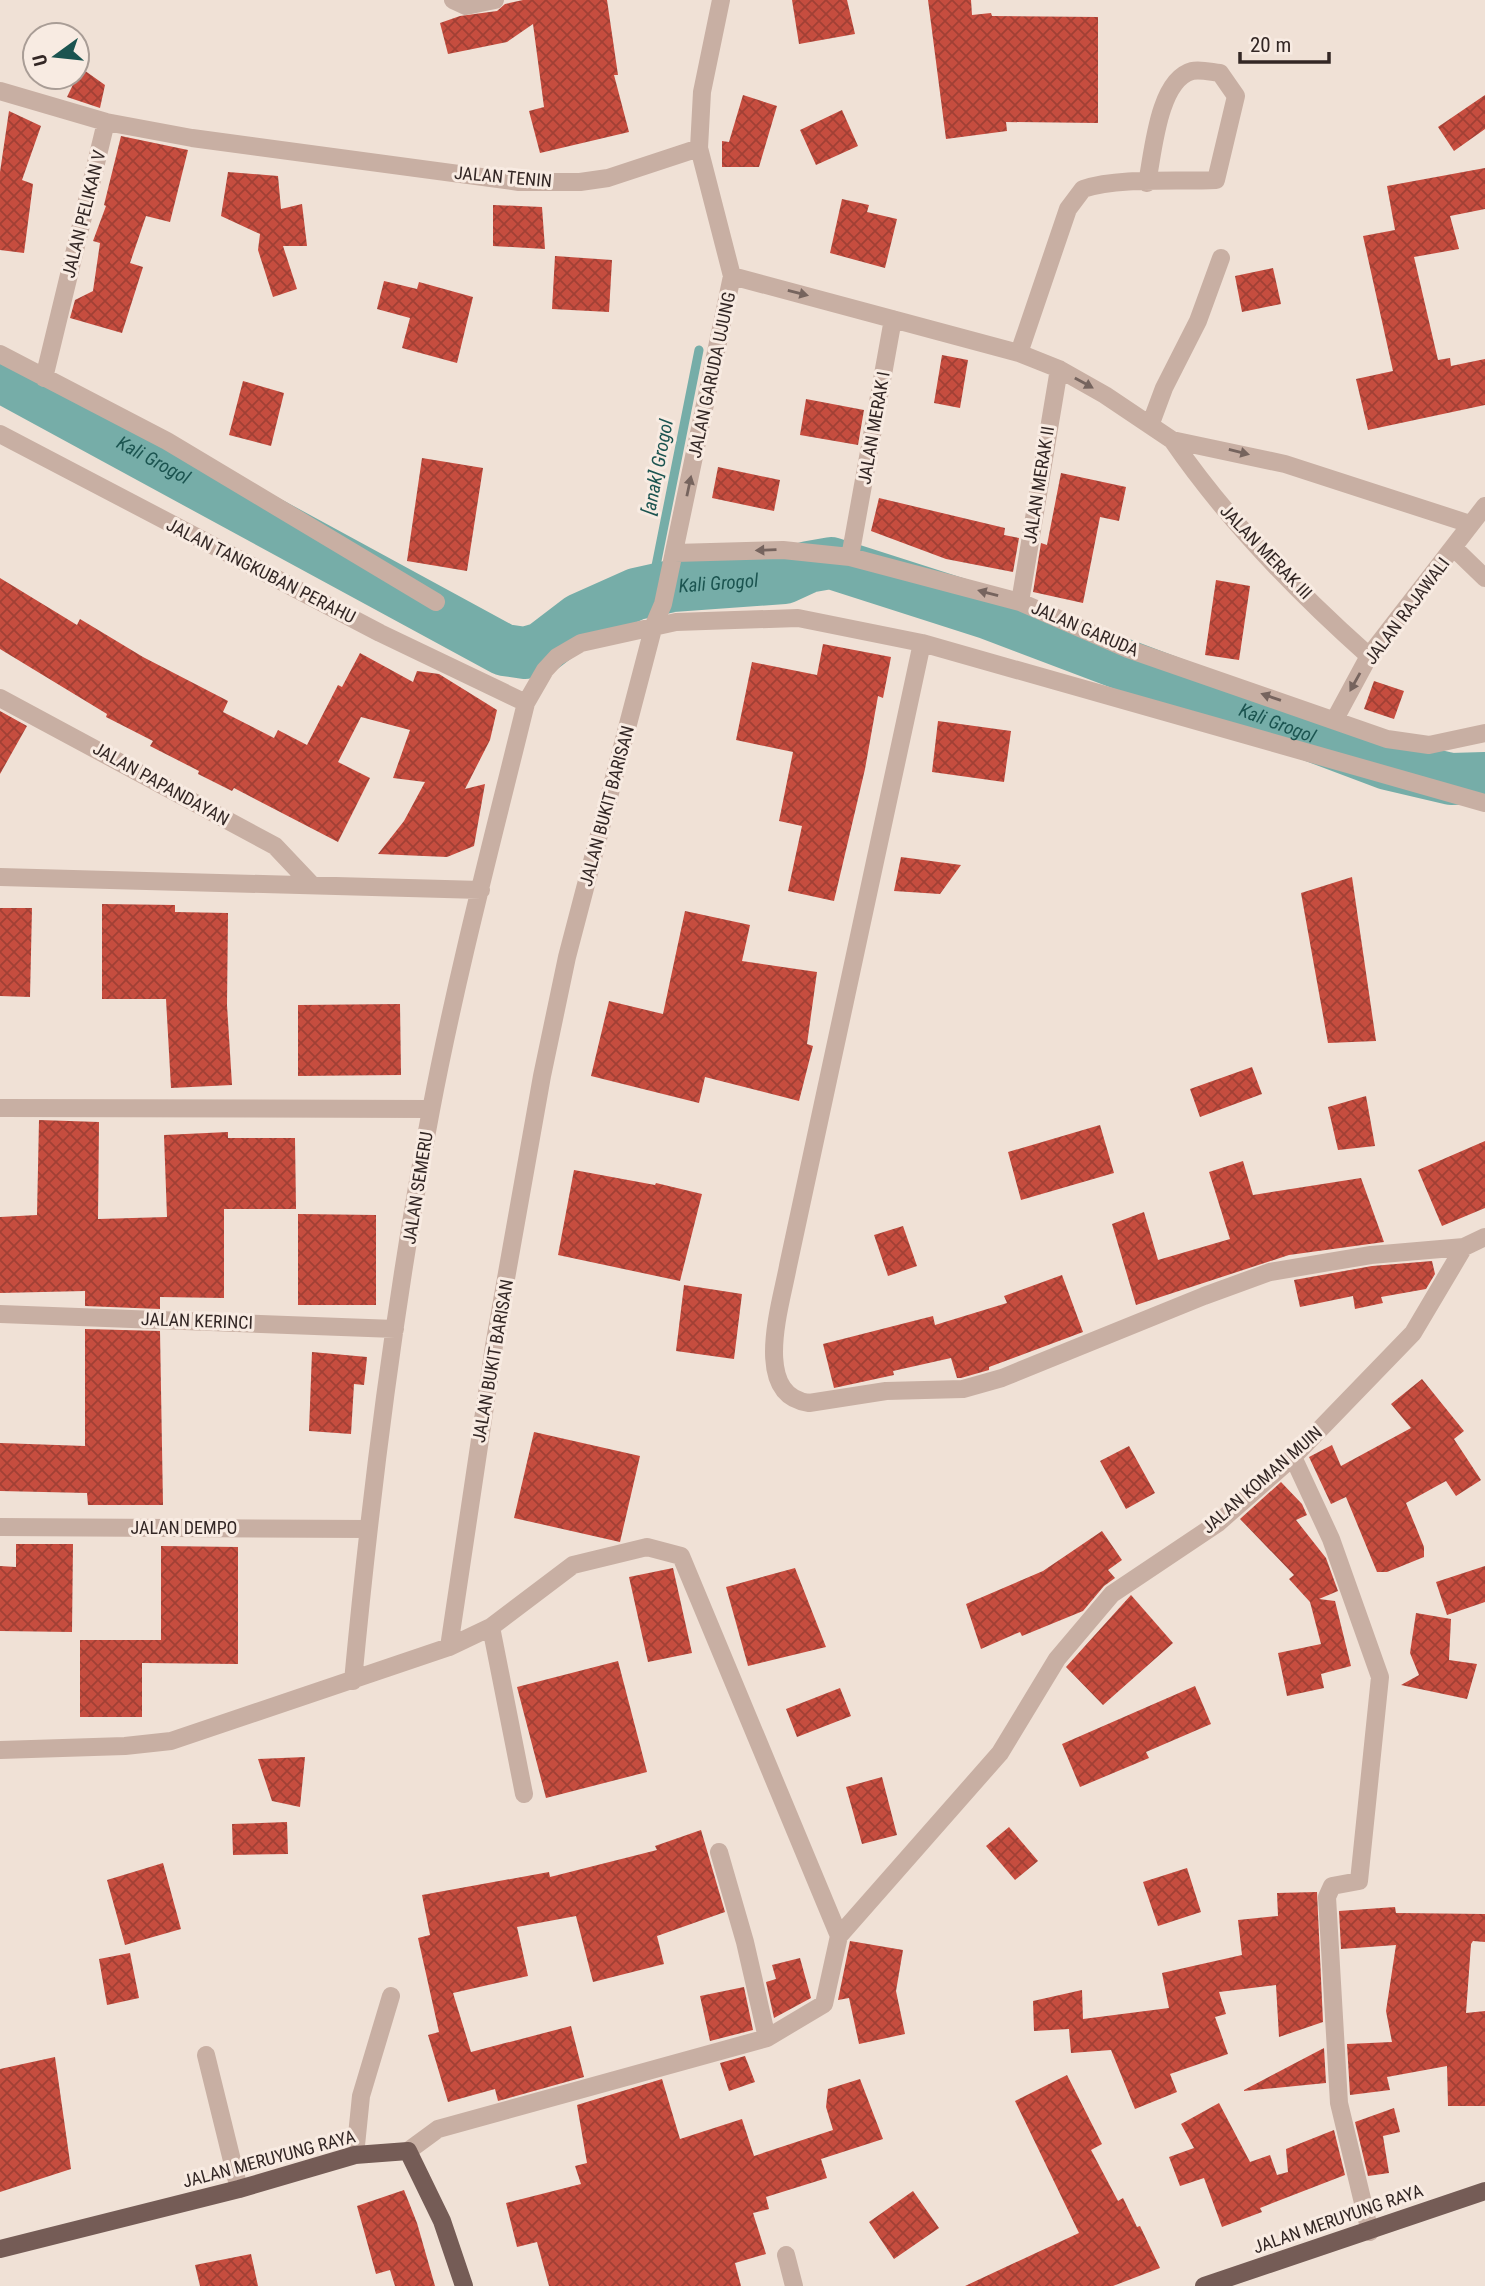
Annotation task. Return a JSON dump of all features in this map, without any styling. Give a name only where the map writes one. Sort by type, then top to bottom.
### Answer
[{"type":"main road","name":"JALAN MERUYUNG RAYA","points":[[0,2249],[239,2189],[355,2155],[408,2151]]},
{"type":"main road","points":[[408,2151],[442,2221],[464,2286]]},
{"type":"main road","name":"JALAN MERUYUNG RAYA","points":[[1208,2286],[1485,2191]]},
{"type":"street","points":[[460,3],[495,0]]},
{"type":"street","name":"JALAN GARUDA UJUNG","points":[[654,625],[663,604],[674,556],[732,276],[699,148],[702,92],[721,0]]},
{"type":"street","points":[[1018,353],[1068,209],[1076,196],[1093,186],[1216,180],[1236,96],[1220,73],[1194,71],[1182,76],[1173,86],[1158,125],[1147,183]]},
{"type":"street","name":"JALAN TENIN","points":[[0,91],[106,122],[192,138],[519,182],[546,183],[608,178],[699,148]]},
{"type":"street","name":"JALAN PELIKAN V","points":[[44,378],[106,122]]},
{"type":"street","points":[[1151,424],[1164,388],[1198,321],[1221,258]]},
{"type":"street","points":[[732,276],[1018,353],[1059,369],[1151,424],[1172,440],[1285,464],[1470,524]]},
{"type":"street","name":"JALAN MERAK I","points":[[850,557],[893,319]]},
{"type":"street","points":[[0,354],[167,441],[436,602]]},
{"type":"street","name":"JALAN MERAK II","points":[[1020,602],[1059,369]]},
{"type":"street","name":"JALAN TANGKUBAN PERAHU","points":[[0,434],[380,633],[526,703]]},
{"type":"street","name":"JALAN MERAK III","points":[[1172,440],[1208,491],[1233,519],[1370,656]]},
{"type":"street","name":"JALAN RAJAWALI","points":[[1335,719],[1370,656],[1455,549],[1485,506]]},
{"type":"street","points":[[1455,549],[1485,578]]},
{"type":"street","name":"JALAN GARUDA","points":[[674,556],[783,550],[850,557],[1020,602],[1128,649],[1409,744],[1429,745],[1485,733]]},
{"type":"street","points":[[526,703],[545,670],[569,648],[654,625],[798,618],[922,643],[1485,803]]},
{"type":"street","name":"JALAN BUKIT BARISAN","points":[[449,1647],[494,1346],[545,1063],[567,957],[654,625]]},
{"type":"street","points":[[922,643],[915,686],[788,1266],[773,1354],[776,1379],[784,1393],[797,1402],[809,1404],[886,1391],[963,1389],[1002,1378],[1270,1272],[1371,1255],[1464,1247],[1485,1237]]},
{"type":"street","name":"JALAN PAPANDAYAN","points":[[0,698],[275,846],[311,884]]},
{"type":"street","name":"JALAN SEMERU","points":[[353,1681],[368,1529],[395,1329],[431,1109],[526,703]]},
{"type":"street","points":[[0,877],[481,890]]},
{"type":"street","points":[[0,1108],[431,1109]]},
{"type":"street","name":"JALAN KOMAN MUIN","points":[[839,1936],[1000,1753],[1057,1659],[1112,1594],[1217,1523],[1293,1457],[1413,1333],[1464,1247]]},
{"type":"street","name":"JALAN KERINCI","points":[[0,1314],[395,1329]]},
{"type":"street","points":[[1293,1457],[1331,1539],[1380,1677],[1359,1881],[1332,1886],[1327,1896],[1339,2103],[1370,2232]]},
{"type":"street","name":"JALAN DEMPO","points":[[0,1527],[368,1529]]},
{"type":"street","points":[[0,1750],[125,1746],[171,1741],[449,1647],[491,1628],[572,1565],[647,1547],[681,1556],[839,1936],[824,2004],[767,2038],[438,2129],[408,2151]]},
{"type":"street","points":[[491,1628],[524,1794]]},
{"type":"street","points":[[719,1852],[746,1942],[767,2038]]},
{"type":"street","points":[[355,2155],[361,2096],[391,1996]]},
{"type":"street","points":[[206,2055],[239,2189]]},
{"type":"street","points":[[786,2255],[794,2286]]},
{"type":"building","points":[[523,0],[607,0],[618,75],[614,75],[629,132],[540,153],[529,111],[544,107],[533,24],[507,42],[448,54],[440,23],[460,16],[497,11],[505,4]]},
{"type":"building","points":[[792,0],[847,0],[855,34],[799,44]]},
{"type":"building","points":[[928,0],[971,0],[972,15],[991,13],[992,16],[1098,17],[1098,123],[1006,122],[1007,131],[946,139]]},
{"type":"building","points":[[91,75],[105,85],[100,108],[67,97],[70,91],[91,91]]},
{"type":"building","points":[[743,95],[777,106],[759,167],[722,167],[722,141],[729,142]]},
{"type":"building","points":[[1485,95],[1485,129],[1454,151],[1438,127]]},
{"type":"building","points":[[842,110],[858,146],[816,165],[800,130]]},
{"type":"building","points":[[9,111],[41,126],[22,180],[33,184],[24,253],[0,250],[0,172]]},
{"type":"building","points":[[121,136],[188,150],[170,222],[146,216],[130,263],[143,267],[122,333],[70,318],[75,300],[93,291],[100,243],[93,241],[106,206],[104,205]]},
{"type":"building","points":[[1485,168],[1485,209],[1450,216],[1459,249],[1414,257],[1438,360],[1450,358],[1451,366],[1485,359],[1485,405],[1368,430],[1356,379],[1393,371],[1363,236],[1395,230],[1387,186]]},
{"type":"building","points":[[228,172],[278,176],[281,209],[302,204],[307,246],[283,246],[297,289],[273,297],[258,250],[260,234],[221,216]]},
{"type":"building","points":[[842,199],[869,205],[867,212],[897,219],[885,268],[830,253]]},
{"type":"building","points":[[493,205],[542,207],[545,249],[493,246]]},
{"type":"building","points":[[555,256],[612,260],[609,312],[552,309]]},
{"type":"building","points":[[1273,268],[1281,304],[1242,312],[1235,276]]},
{"type":"building","points":[[384,281],[417,289],[419,282],[473,297],[457,363],[402,348],[410,318],[377,309]]},
{"type":"building","points":[[942,355],[968,360],[960,408],[934,403]]},
{"type":"building","points":[[243,381],[284,393],[271,446],[229,435]]},
{"type":"building","points":[[806,399],[864,410],[858,445],[800,435]]},
{"type":"building","points":[[422,458],[483,468],[467,571],[407,561]]},
{"type":"building","points":[[718,467],[780,480],[774,511],[712,498]]},
{"type":"building","points":[[1061,473],[1126,487],[1119,521],[1100,517],[1083,603],[1033,592],[1041,543],[1047,545]]},
{"type":"building","points":[[879,498],[1005,528],[1004,535],[1019,538],[1013,572],[946,559],[871,531]]},
{"type":"building","points":[[0,578],[77,625],[80,619],[143,657],[228,701],[223,712],[274,738],[278,730],[307,745],[338,685],[342,687],[360,653],[413,682],[417,671],[439,674],[497,710],[490,740],[465,789],[485,784],[474,846],[447,857],[378,854],[404,821],[425,782],[393,778],[410,730],[361,717],[338,762],[370,778],[338,842],[234,788],[232,791],[198,774],[199,771],[150,746],[153,741],[106,717],[107,714],[0,649]]},
{"type":"building","points":[[1216,580],[1250,586],[1239,660],[1205,655]]},
{"type":"building","points":[[823,644],[891,657],[883,698],[878,696],[865,769],[834,901],[788,891],[802,826],[779,821],[793,752],[736,740],[752,662],[817,675]]},
{"type":"building","points":[[1374,681],[1404,691],[1394,719],[1364,709]]},
{"type":"building","points":[[0,711],[27,726],[0,774]]},
{"type":"building","points":[[938,721],[1011,731],[1004,782],[932,772]]},
{"type":"building","points":[[901,857],[961,865],[940,894],[894,891]]},
{"type":"building","points":[[1352,877],[1376,1041],[1328,1043],[1301,893]]},
{"type":"building","points":[[102,904],[175,905],[175,912],[228,913],[227,1005],[232,1085],[171,1088],[166,999],[102,999]]},
{"type":"building","points":[[0,908],[32,908],[30,997],[0,996]]},
{"type":"building","points":[[685,911],[750,925],[742,961],[817,972],[807,1044],[813,1046],[799,1101],[705,1077],[699,1103],[591,1076],[609,1001],[663,1014]]},
{"type":"building","points":[[400,1004],[401,1075],[298,1076],[298,1005]]},
{"type":"building","points":[[1252,1067],[1262,1094],[1200,1117],[1190,1089]]},
{"type":"building","points":[[1366,1096],[1375,1146],[1338,1150],[1328,1107]]},
{"type":"building","points":[[39,1120],[99,1122],[98,1219],[167,1217],[164,1135],[228,1132],[228,1138],[295,1138],[296,1209],[224,1209],[224,1298],[160,1297],[160,1309],[85,1306],[85,1291],[0,1293],[0,1217],[37,1215]]},
{"type":"building","points":[[1100,1125],[1114,1173],[1021,1200],[1008,1152]]},
{"type":"building","points":[[1485,1141],[1485,1208],[1442,1226],[1418,1170]]},
{"type":"building","points":[[1243,1161],[1253,1195],[1361,1178],[1384,1242],[1289,1255],[1136,1305],[1112,1224],[1144,1212],[1158,1260],[1230,1239],[1209,1172]]},
{"type":"building","points":[[574,1170],[655,1185],[656,1183],[702,1194],[680,1281],[558,1255]]},
{"type":"building","points":[[298,1214],[376,1215],[376,1305],[298,1305]]},
{"type":"building","points":[[903,1226],[917,1266],[888,1276],[874,1235]]},
{"type":"building","points":[[1432,1261],[1435,1274],[1426,1289],[1381,1297],[1383,1303],[1355,1309],[1353,1296],[1300,1307],[1294,1280],[1372,1266]]},
{"type":"building","points":[[1062,1275],[1083,1332],[989,1367],[989,1370],[961,1378],[957,1378],[951,1358],[893,1371],[894,1375],[834,1388],[823,1344],[933,1316],[935,1325],[1007,1303],[1004,1296]]},
{"type":"building","points":[[684,1285],[742,1294],[734,1359],[676,1351]]},
{"type":"building","points":[[85,1329],[160,1331],[163,1505],[88,1505],[87,1493],[0,1491],[0,1443],[85,1446]]},
{"type":"building","points":[[312,1352],[367,1357],[364,1385],[354,1384],[351,1434],[309,1431]]},
{"type":"building","points":[[1422,1379],[1464,1431],[1454,1439],[1481,1480],[1456,1496],[1446,1481],[1406,1503],[1424,1547],[1424,1557],[1387,1572],[1377,1572],[1346,1497],[1331,1504],[1309,1457],[1332,1445],[1341,1466],[1411,1428],[1391,1404]]},
{"type":"building","points":[[534,1432],[640,1456],[620,1542],[514,1518]]},
{"type":"building","points":[[1129,1446],[1155,1493],[1126,1509],[1100,1461]]},
{"type":"building","points":[[1281,1482],[1302,1504],[1307,1515],[1296,1520],[1326,1558],[1338,1591],[1319,1599],[1335,1601],[1351,1666],[1321,1674],[1324,1688],[1287,1696],[1278,1653],[1321,1644],[1310,1602],[1289,1579],[1294,1575],[1240,1519]]},
{"type":"building","points":[[1102,1531],[1122,1560],[1108,1570],[1115,1578],[1104,1586],[1083,1611],[1022,1636],[1020,1632],[981,1649],[966,1604],[1043,1571]]},
{"type":"building","points":[[16,1544],[73,1544],[72,1632],[0,1631],[0,1566],[16,1567]]},
{"type":"building","points":[[161,1546],[238,1547],[238,1664],[142,1663],[142,1717],[80,1717],[80,1640],[161,1640]]},
{"type":"building","points":[[1485,1566],[1485,1602],[1447,1615],[1436,1582]]},
{"type":"building","points":[[673,1568],[692,1653],[648,1662],[629,1577]]},
{"type":"building","points":[[795,1568],[826,1647],[748,1666],[726,1587]]},
{"type":"building","points":[[1131,1595],[1173,1643],[1103,1705],[1066,1667]]},
{"type":"building","points":[[1416,1613],[1451,1619],[1449,1660],[1477,1664],[1467,1699],[1401,1685],[1419,1675],[1410,1653]]},
{"type":"building","points":[[618,1661],[647,1772],[546,1798],[517,1687]]},
{"type":"building","points":[[1195,1686],[1211,1724],[1146,1752],[1149,1758],[1080,1787],[1062,1744]]},
{"type":"building","points":[[840,1688],[851,1716],[797,1737],[786,1709]]},
{"type":"building","points":[[305,1757],[300,1807],[272,1801],[258,1759]]},
{"type":"building","points":[[882,1777],[897,1835],[862,1844],[846,1787]]},
{"type":"building","points":[[287,1822],[288,1854],[233,1855],[232,1824]]},
{"type":"building","points":[[1009,1827],[1038,1861],[1015,1880],[986,1846]]},
{"type":"building","points":[[701,1830],[725,1912],[657,1936],[664,1964],[593,1982],[576,1916],[517,1927],[528,1976],[453,1993],[471,2052],[571,2026],[584,2077],[498,2101],[495,2089],[448,2102],[428,2035],[439,2032],[418,1938],[430,1935],[422,1895],[549,1872],[550,1877],[657,1850],[655,1846]]},
{"type":"building","points":[[163,1863],[181,1929],[125,1945],[107,1880]]},
{"type":"building","points":[[1187,1868],[1201,1912],[1158,1926],[1143,1882]]},
{"type":"building","points":[[1317,1892],[1323,2022],[1279,2037],[1276,1985],[1219,1992],[1226,2014],[1215,2017],[1228,2054],[1170,2074],[1177,2092],[1135,2109],[1111,2050],[1071,2053],[1069,2029],[1034,2031],[1033,2001],[1082,1990],[1083,2019],[1169,2008],[1162,1973],[1242,1955],[1238,1920],[1278,1916],[1277,1893]]},
{"type":"building","points":[[1395,1907],[1396,1913],[1485,1914],[1485,1942],[1473,1941],[1471,1944],[1466,2013],[1485,2011],[1485,2106],[1448,2106],[1447,2066],[1387,2077],[1390,2090],[1350,2095],[1347,2044],[1392,2042],[1386,2011],[1396,1945],[1341,1949],[1339,1911]]},
{"type":"building","points":[[850,1941],[903,1950],[896,1991],[905,2034],[859,2044],[849,1998],[838,2000]]},
{"type":"building","points":[[130,1953],[139,1998],[107,2005],[99,1959]]},
{"type":"building","points":[[800,1958],[811,1998],[774,2018],[766,1982],[776,1979],[772,1965]]},
{"type":"building","points":[[744,1987],[753,2030],[710,2041],[700,1996]]},
{"type":"building","points":[[1324,2048],[1326,2083],[1244,2091],[1244,2090]]},
{"type":"building","points":[[745,2056],[755,2082],[729,2091],[720,2063]]},
{"type":"building","points":[[55,2057],[71,2169],[0,2192],[0,2069]]},
{"type":"building","points":[[1067,2075],[1102,2144],[1091,2150],[1118,2201],[1123,2198],[1137,2227],[1140,2226],[1160,2268],[1113,2286],[965,2286],[1079,2233],[1015,2101]]},
{"type":"building","points":[[662,2079],[680,2139],[742,2119],[754,2156],[833,2130],[826,2107],[828,2089],[860,2079],[883,2139],[821,2159],[827,2178],[766,2197],[769,2209],[753,2213],[766,2254],[735,2263],[741,2286],[549,2286],[537,2242],[517,2247],[506,2203],[581,2184],[575,2166],[587,2163],[577,2105]]},
{"type":"building","points":[[1219,2103],[1250,2162],[1270,2155],[1277,2175],[1288,2172],[1286,2149],[1334,2130],[1345,2175],[1260,2208],[1262,2212],[1222,2227],[1204,2178],[1180,2186],[1169,2157],[1194,2148],[1181,2124]]},
{"type":"building","points":[[1394,2108],[1400,2132],[1383,2136],[1389,2173],[1368,2176],[1355,2122]]},
{"type":"building","points":[[404,2190],[417,2223],[435,2286],[395,2286],[390,2270],[376,2274],[357,2206]]},
{"type":"building","points":[[913,2191],[939,2228],[894,2259],[869,2222]]},
{"type":"building","points":[[251,2254],[258,2286],[200,2286],[195,2265]]},
{"type":"waterway","name":"[anak] Grogol","points":[[651,591],[699,350]]},
{"type":"waterway","name":"Kali Grogol","points":[[0,376],[504,650],[525,653],[542,648],[580,619],[636,594],[672,586],[784,578],[808,567],[831,563],[987,613],[1387,764],[1451,779],[1485,778]]}]
